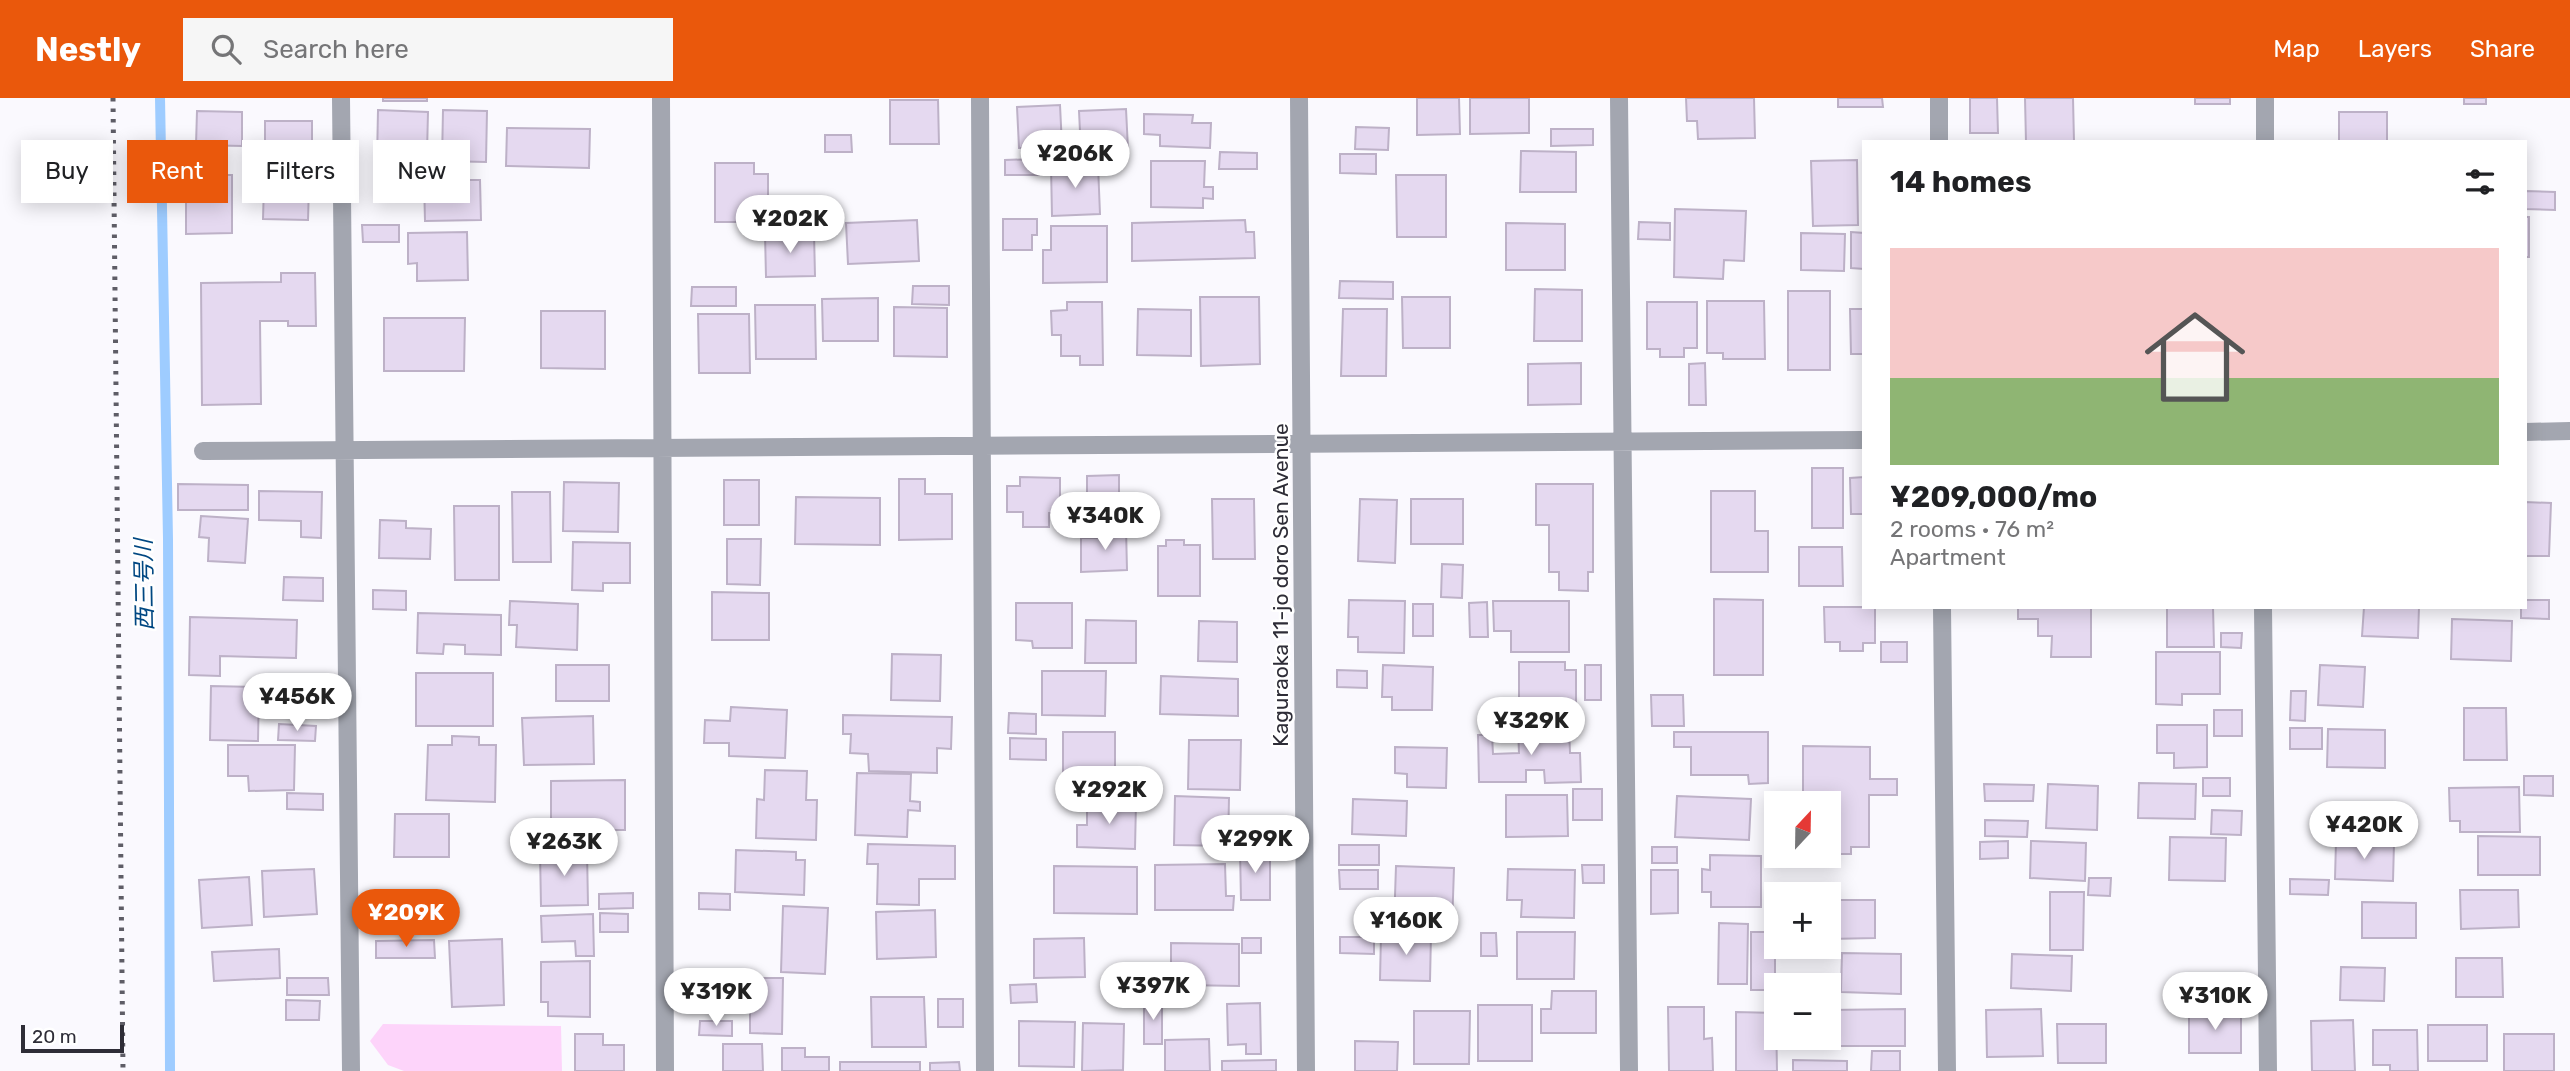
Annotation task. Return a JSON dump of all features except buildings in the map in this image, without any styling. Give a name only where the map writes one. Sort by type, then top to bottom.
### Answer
[{"type":"street","points":[[341,98],[351,1071]]},
{"type":"street","points":[[661,98],[665,1071]]},
{"type":"street","points":[[980,98],[985,1071]]},
{"type":"street","name":"Kaguraoka 11-jo doro Sen Avenue","points":[[1299,98],[1306,1071]]},
{"type":"street","points":[[1619,98],[1629,1071]]},
{"type":"street","points":[[1939,98],[1939,140]]},
{"type":"street","points":[[2265,98],[2265,140]]},
{"type":"street","points":[[2527,432],[2570,431]]},
{"type":"street","points":[[203,451],[663,451],[1302,442],[1862,440]]},
{"type":"street","points":[[1942,609],[1947,1071]]},
{"type":"street","points":[[2263,609],[2269,1071]]},
{"type":"shaded area","points":[[383,1024],[561,1026],[562,1071],[404,1071],[388,1065],[370,1041]]},
{"type":"waterway","name":"西三号川","points":[[160,98],[168,539],[170,1071]]},
{"type":"railway","points":[[113,98],[123,1071]]}]
